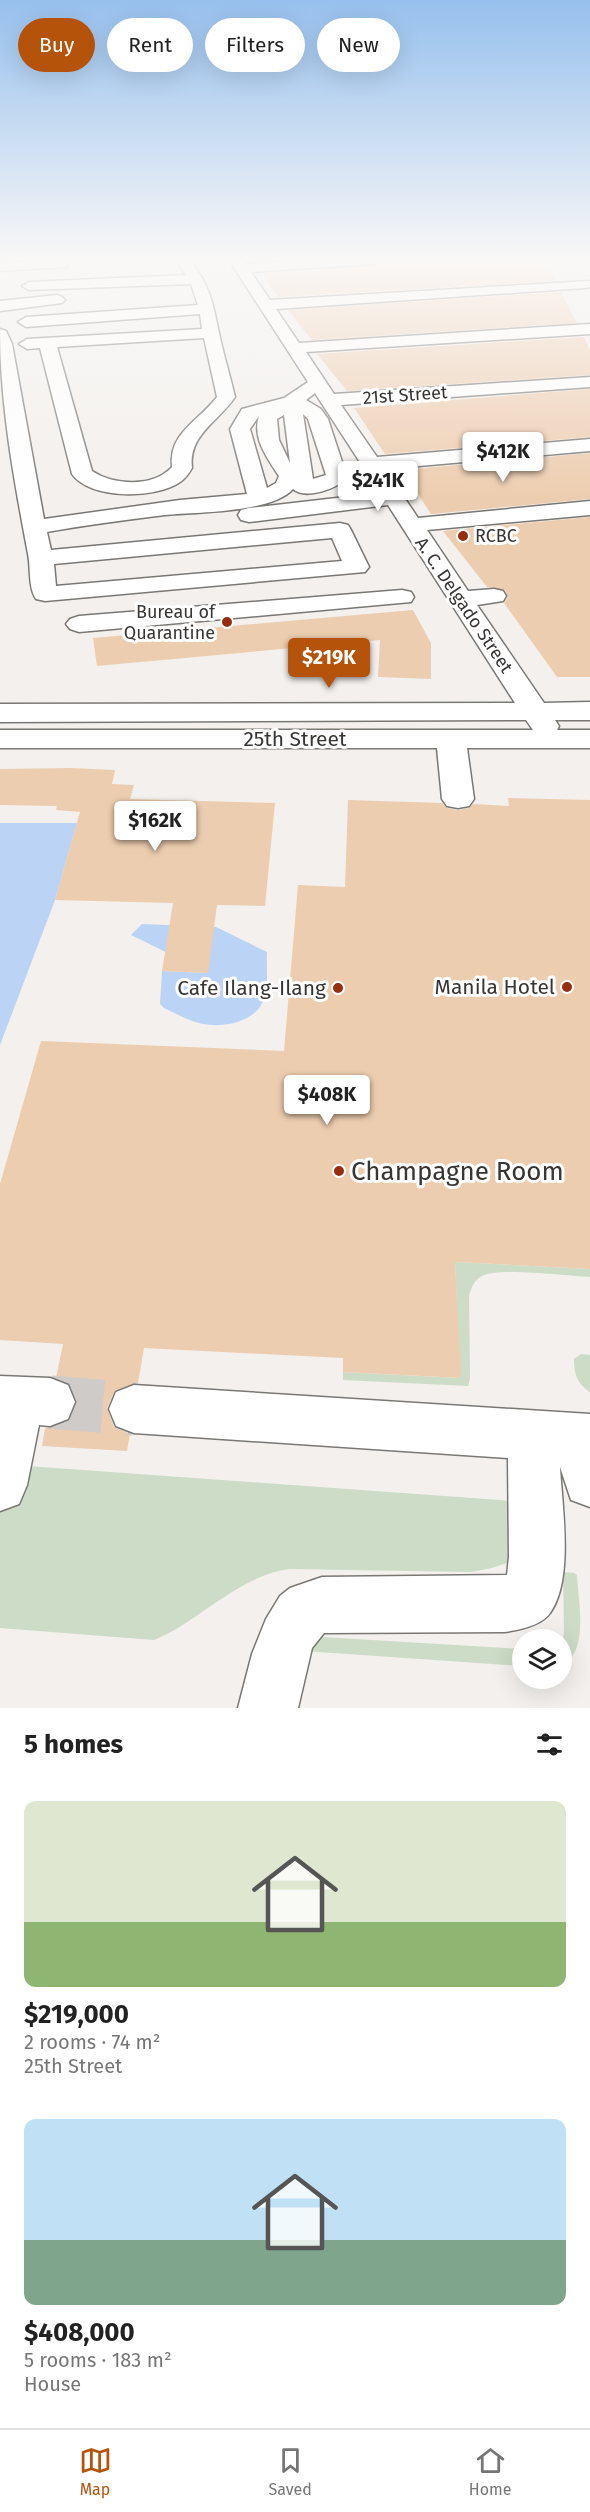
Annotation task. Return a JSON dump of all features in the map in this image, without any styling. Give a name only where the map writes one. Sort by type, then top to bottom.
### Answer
[{"type":"street","points":[[41,558],[340,530],[357,567],[45,594],[41,558],[26,488],[1,341],[47,343],[101,340]]},
{"type":"street","points":[[47,343],[82,474],[99,485],[133,488],[161,483],[179,474],[182,468],[185,439],[220,406],[226,397],[213,340]]},
{"type":"street","name":"A. C. Delgado Street","points":[[287,340],[553,739]]},
{"type":"street","points":[[293,348],[423,340]]},
{"type":"street","name":"21st Street","points":[[322,392],[590,382]]},
{"type":"street","points":[[266,496],[240,429],[249,414],[322,392]]},
{"type":"street","points":[[34,527],[108,515],[296,492],[303,488],[327,484],[337,477],[318,419],[314,413],[294,401]]},
{"type":"street","points":[[266,496],[283,489],[289,476],[267,436],[265,426],[268,417],[294,401]]},
{"type":"street","points":[[294,401],[292,419],[300,456],[303,488]]},
{"type":"street","points":[[370,464],[590,445]]},
{"type":"street","points":[[34,527],[104,528],[206,520],[392,498]]},
{"type":"street","points":[[411,525],[590,508]]},
{"type":"street","points":[[158,585],[167,615]]},
{"type":"street","points":[[460,599],[495,596]]},
{"type":"street","points":[[79,624],[402,597]]},
{"type":"street","name":"25th Street","points":[[0,739],[173,727],[534,711],[590,711]]},
{"type":"street","name":"25th Street","points":[[0,713],[173,727],[451,739],[590,739]]},
{"type":"street","points":[[451,739],[458,799]]},
{"type":"street","points":[[0,1485],[23,1401]]},
{"type":"street","points":[[134,1408],[573,1449],[537,1557],[535,1580],[530,1593],[520,1600],[504,1604],[322,1605],[307,1610],[291,1627],[268,1708]]},
{"type":"green space","points":[[455,1262],[590,1269],[590,1277],[502,1272],[490,1273],[477,1280],[469,1295],[470,1378],[468,1386],[343,1380],[343,1372],[460,1378]]},
{"type":"green space","points":[[581,1354],[590,1355],[590,1392],[582,1386],[576,1374],[574,1359]]},
{"type":"green space","points":[[0,1464],[515,1501],[510,1562],[471,1572],[289,1569],[270,1573],[253,1580],[171,1632],[154,1640],[0,1628]]},
{"type":"green space","points":[[563,1572],[577,1575],[580,1625],[576,1650],[572,1656],[572,1629],[564,1629]]},
{"type":"green space","points":[[305,1636],[512,1648],[512,1665],[304,1651]]},
{"type":"water","points":[[0,823],[77,823],[55,900],[0,1045]]},
{"type":"water","points":[[142,924],[216,927],[267,952],[266,988],[260,1007],[245,1019],[217,1025],[195,1022],[164,1008],[160,1004],[162,971],[208,973],[131,935]]},
{"type":"building","points":[[541,340],[585,340],[590,350],[590,375],[347,391],[317,354]]},
{"type":"building","points":[[590,389],[590,437],[385,454],[354,408]]},
{"type":"building","points":[[590,453],[590,499],[431,514],[402,470]]},
{"type":"building","points":[[590,517],[590,677],[557,677],[504,603],[508,597],[505,590],[487,587],[443,531]]},
{"type":"building","points":[[413,610],[431,643],[431,679],[378,677],[380,640],[97,666],[93,638]]},
{"type":"building","points":[[0,769],[115,770],[112,784],[134,785],[130,799],[275,803],[265,906],[217,905],[208,973],[162,971],[173,903],[55,900],[80,812],[56,810],[57,806],[0,805]]},
{"type":"building","points":[[508,798],[590,800],[590,1269],[455,1262],[461,1378],[343,1372],[343,1358],[144,1348],[138,1383],[115,1390],[107,1408],[114,1427],[130,1434],[127,1451],[42,1446],[45,1428],[69,1421],[77,1403],[70,1384],[56,1378],[63,1344],[0,1340],[0,1184],[41,1041],[284,1051],[298,885],[345,887],[348,800],[442,803],[447,808],[458,810],[469,808],[473,804],[509,806]]},
{"type":"tunnel","points":[[50,1402],[134,1409]]},
{"type":"place","name":"RCBC","points":[[463,536]]},
{"type":"place","name":"Bureau of Quarantine","points":[[227,622]]},
{"type":"place","name":"Manila Hotel","points":[[567,987]]},
{"type":"place","name":"Cafe Ilang-Ilang","points":[[338,988]]},
{"type":"place","name":"Champagne Room","points":[[339,1171]]}]
